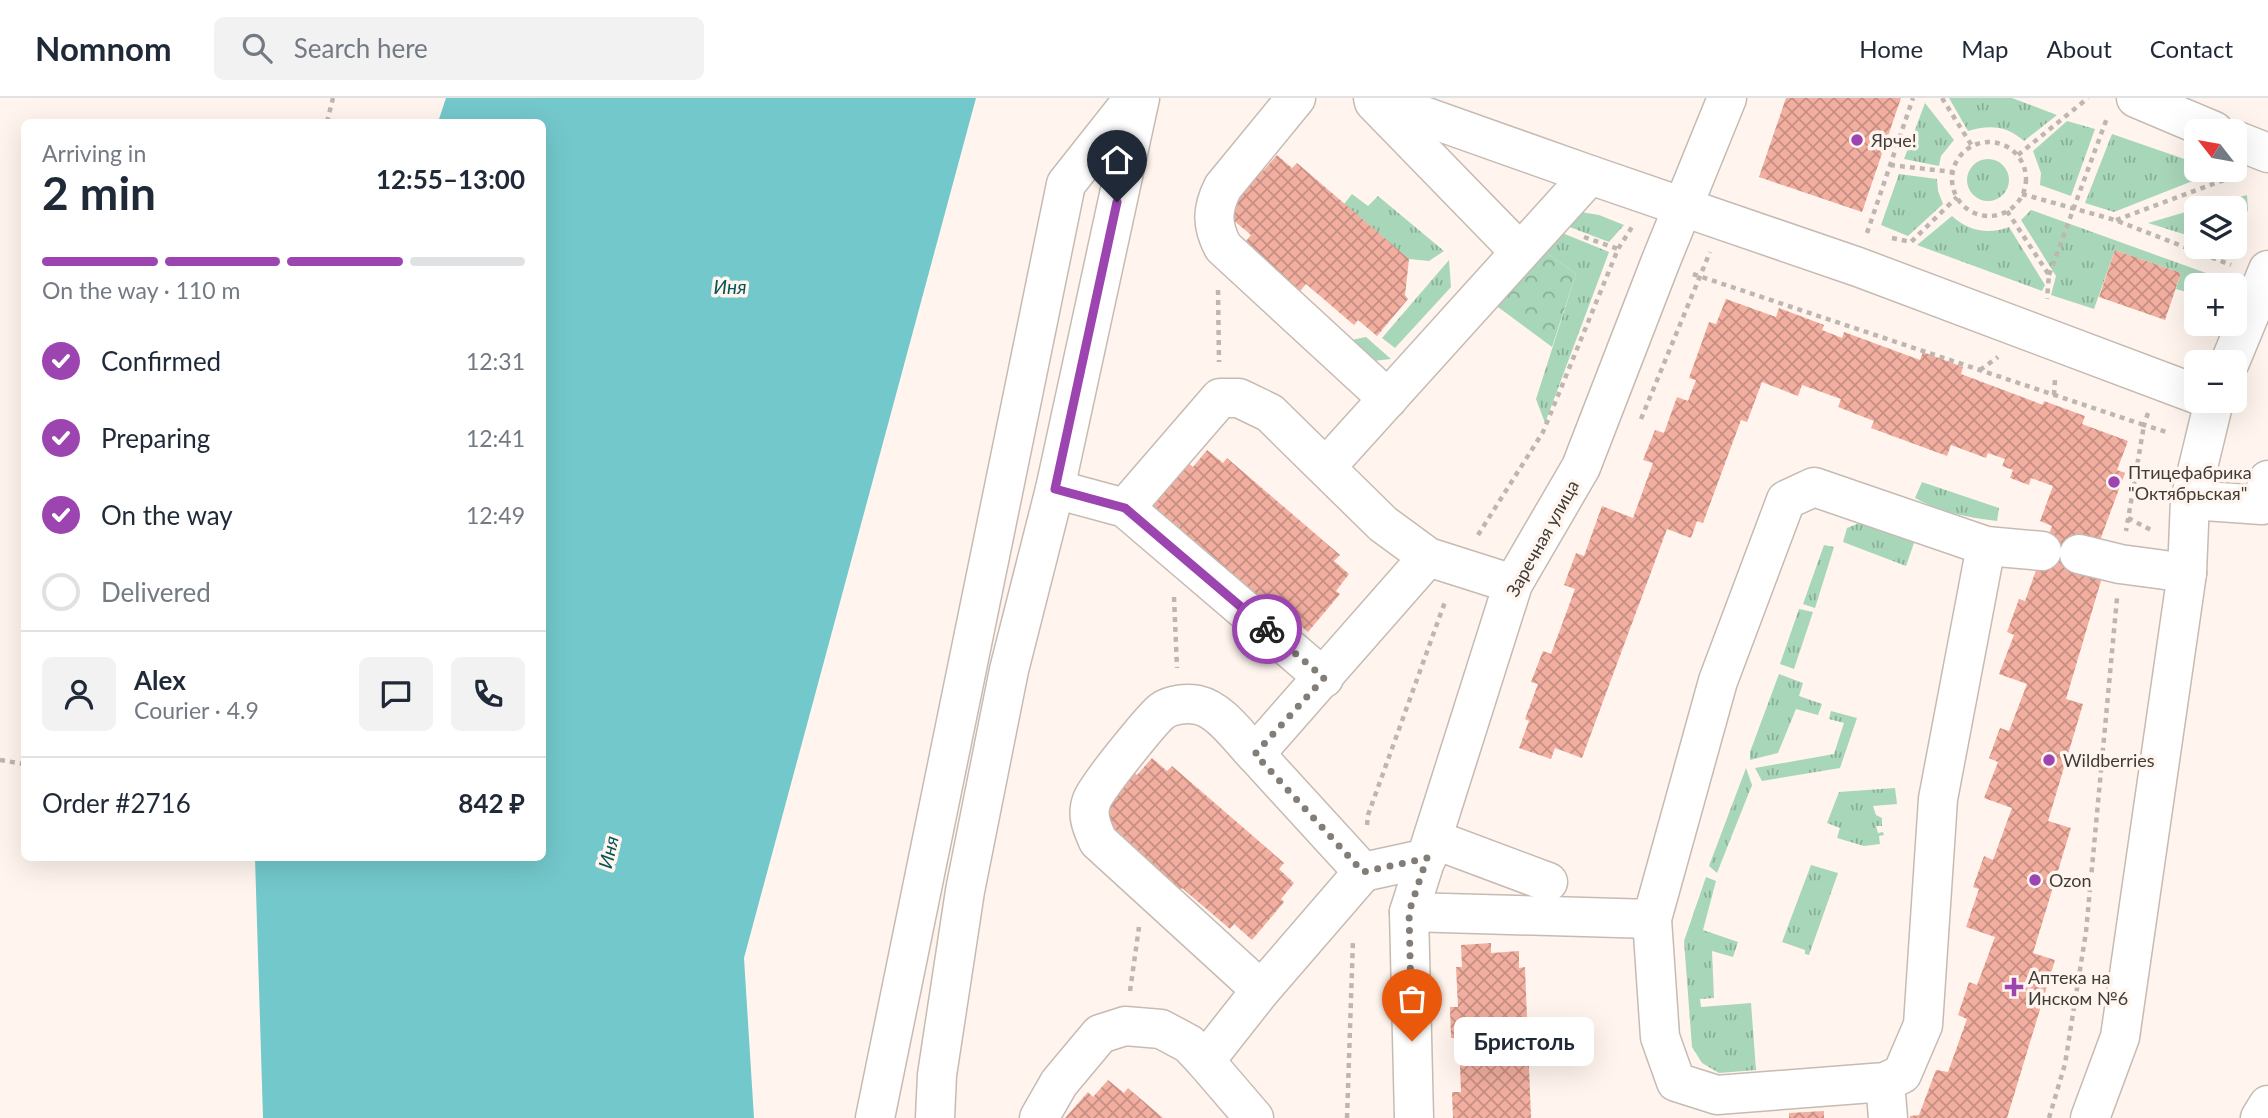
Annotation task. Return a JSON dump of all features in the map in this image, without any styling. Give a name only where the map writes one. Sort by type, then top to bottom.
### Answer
[{"type":"street","points":[[875,1118],[1066,184],[1134,98]]},
{"type":"street","points":[[935,1118],[937,1075],[965,891],[1009,670],[1055,489],[1140,98]]},
{"type":"street","points":[[1296,98],[1223,187],[1214,203],[1216,234],[1223,247],[1388,399]]},
{"type":"street","points":[[1372,98],[1520,252]]},
{"type":"street","points":[[1372,98],[1858,267],[2184,389]]},
{"type":"street","name":"Заречная улица","points":[[1414,1118],[1409,912],[1513,584],[1581,467],[1727,98]]},
{"type":"street","points":[[2123,104],[2184,122]]},
{"type":"street","points":[[1326,467],[1590,176]]},
{"type":"street","points":[[2235,350],[2267,276]]},
{"type":"street","points":[[1125,508],[1220,398],[1239,398],[1270,413],[1383,524],[1428,557],[1513,584]]},
{"type":"street","points":[[2090,1118],[2120,1037],[2187,573],[2190,500],[2211,413]]},
{"type":"street","points":[[2190,500],[2262,505],[2268,480]]},
{"type":"street","points":[[1986,546],[1938,799],[1923,1025],[1902,1074],[1886,1100],[1717,1095],[1676,1082],[1660,1037],[1652,919],[1718,681],[1786,500],[1814,487],[1986,546],[2060,553],[2187,573]]},
{"type":"street","points":[[1055,489],[1125,508],[1324,678]]},
{"type":"street","points":[[1255,754],[1428,557]]},
{"type":"street","points":[[1261,990],[1098,841],[1089,818],[1092,798],[1163,711],[1179,704],[1200,705],[1218,717],[1363,872]]},
{"type":"street","points":[[1205,1061],[1261,990],[1363,872],[1430,849],[1548,882]]},
{"type":"street","points":[[1409,912],[1652,919]]},
{"type":"street","points":[[1040,1118],[1059,1083],[1100,1034],[1125,1027],[1161,1029],[1189,1044],[1254,1118]]},
{"type":"street","points":[[2260,1118],[2268,1105]]},
{"type":"path","points":[[328,119],[333,98]]},
{"type":"path","points":[[1866,234],[1913,98]]},
{"type":"path","points":[[1942,98],[1972,146]]},
{"type":"path","points":[[2018,155],[2088,98]]},
{"type":"path","points":[[2042,336],[2049,275],[2074,209],[2123,104]]},
{"type":"path","points":[[1981,142],[2001,144],[2018,155],[2025,174],[2022,194],[2007,211],[1996,215],[1974,212],[1964,206],[1957,197],[1952,180],[1956,161],[1972,146],[1981,142]]},
{"type":"path","points":[[2115,220],[2232,177],[2249,156]]},
{"type":"path","points":[[1891,165],[1953,172]]},
{"type":"path","points":[[2022,194],[2115,220],[2267,276]]},
{"type":"path","points":[[1889,238],[1911,242],[1957,197]]},
{"type":"path","points":[[2007,211],[2049,275]]},
{"type":"path","points":[[1547,223],[1627,253]]},
{"type":"path","points":[[1854,229],[1878,236]]},
{"type":"path","points":[[1689,273],[2171,433]]},
{"type":"path","points":[[1218,289],[1220,398]]},
{"type":"path","points":[[2049,1118],[2065,1064],[2086,932],[2120,564],[2144,425]]},
{"type":"path","points":[[2128,518],[2160,534]]},
{"type":"path","points":[[1171,548],[1179,704]]},
{"type":"path","points":[[0,760],[21,764]]},
{"type":"path","points":[[1125,1027],[1145,884]]},
{"type":"green space","points":[[1949,98],[2012,98],[2057,115],[2024,141],[2005,129],[1983,128],[1968,131]]},
{"type":"green space","points":[[1925,103],[1954,140],[1941,156],[1939,166],[1904,159]]},
{"type":"green space","points":[[2067,121],[2095,129],[2071,196],[2040,185],[2041,173],[2033,151]]},
{"type":"green space","points":[[2112,134],[2184,159],[2184,182],[2190,182],[2114,212],[2085,203]]},
{"type":"green space","points":[[1988,159],[2003,165],[2009,180],[2003,195],[1988,201],[1973,195],[1967,180],[1973,165]]},
{"type":"green space","points":[[1899,174],[1937,179],[1943,204],[1908,236],[1881,225]]},
{"type":"green space","points":[[1352,194],[1368,206],[1378,196],[1444,251],[1429,261],[1409,259],[1344,204]]},
{"type":"green space","points":[[2031,210],[2206,273],[2184,273],[2184,291],[2176,289],[2181,273],[2115,250],[2094,309],[2051,295],[2056,276],[2021,220]]},
{"type":"green space","points":[[1581,212],[1599,215],[1624,225],[1609,242],[1559,223]]},
{"type":"green space","points":[[2184,212],[2184,234],[2148,223]]},
{"type":"green space","points":[[1952,216],[1979,230],[1994,231],[2009,227],[2045,285],[2042,291],[1917,245]]},
{"type":"green space","points":[[1560,232],[1609,252],[1545,423],[1536,399],[1576,274],[1544,251]]},
{"type":"green space","points":[[1544,251],[1576,274],[1552,347],[1494,304]]},
{"type":"green space","points":[[1449,260],[1451,287],[1395,348],[1382,338]]},
{"type":"green space","points":[[1366,337],[1391,359],[1355,363],[1337,343]]},
{"type":"green space","points":[[1922,482],[1999,508],[1997,521],[1955,514],[1915,498]]},
{"type":"green space","points":[[1862,522],[1915,540],[1906,566],[1843,542],[1847,528]]},
{"type":"green space","points":[[1824,545],[1834,547],[1815,608],[1803,604]]},
{"type":"green space","points":[[1799,609],[1813,612],[1794,669],[1780,664]]},
{"type":"green space","points":[[1779,674],[1803,683],[1799,696],[1822,704],[1818,715],[1796,709],[1778,753],[1750,760],[1750,752]]},
{"type":"green space","points":[[1831,711],[1857,718],[1840,768],[1762,781],[1755,768],[1834,754],[1844,723],[1829,719]]},
{"type":"green space","points":[[1746,768],[1752,785],[1717,873],[1709,866]]},
{"type":"green space","points":[[1895,788],[1897,804],[1873,806],[1876,815],[1882,818],[1882,826],[1876,826],[1878,833],[1883,832],[1884,835],[1879,836],[1880,844],[1864,846],[1837,838],[1840,828],[1827,823],[1839,792]]},
{"type":"green space","points":[[1811,865],[1838,873],[1809,955],[1805,954],[1805,950],[1782,942]]},
{"type":"green space","points":[[1706,877],[1716,881],[1703,930],[1738,942],[1733,957],[1712,951],[1714,998],[1700,999],[1701,1007],[1751,1003],[1756,1070],[1719,1073],[1702,1063],[1692,1047],[1684,941]]},
{"type":"water","name":"Иня","points":[[446,98],[976,98],[744,958],[754,1118],[263,1118],[255,861],[546,861],[546,119],[439,119]]},
{"type":"building","points":[[1786,98],[1901,98],[1862,212],[1759,177]]},
{"type":"building","points":[[1277,155],[1292,168],[1297,163],[1409,259],[1405,295],[1408,299],[1377,336],[1358,320],[1354,325],[1306,284],[1297,295],[1241,247],[1251,235],[1220,209],[1256,167],[1262,172]]},
{"type":"building","points":[[2115,250],[2181,273],[2165,320],[2099,297]]},
{"type":"building","points":[[1726,299],[1776,317],[1779,308],[1824,325],[1822,330],[1842,338],[1844,332],[1920,360],[1923,352],[1963,367],[1961,374],[2043,405],[2044,401],[2085,416],[2082,424],[2128,441],[2117,470],[2125,473],[2099,543],[2103,574],[2066,699],[2083,704],[2048,821],[2071,828],[2033,953],[2055,960],[2007,1118],[1910,1116],[1919,1115],[1936,1070],[1948,1072],[1967,1019],[1958,1015],[1969,982],[1977,985],[1995,937],[1966,927],[1979,889],[1973,887],[1984,856],[1993,860],[2012,808],[1984,798],[1998,762],[1989,758],[2000,728],[2009,731],[2027,684],[1999,674],[2014,635],[2007,632],[2019,599],[2025,601],[2052,526],[2040,521],[2053,486],[2031,478],[2029,485],[2010,478],[2013,470],[2002,466],[2005,459],[1988,453],[1986,458],[1951,445],[1947,456],[1871,428],[1874,421],[1838,407],[1841,399],[1802,385],[1798,396],[1762,382],[1747,422],[1741,420],[1703,523],[1697,521],[1691,538],[1667,529],[1582,758],[1555,748],[1551,759],[1519,748],[1529,721],[1525,719],[1538,684],[1531,682],[1543,651],[1551,654],[1575,589],[1564,585],[1576,553],[1584,556],[1602,506],[1633,518],[1653,463],[1643,460],[1655,430],[1664,433],[1677,397],[1688,401],[1696,380],[1689,378],[1709,322],[1716,324]]},
{"type":"building","points":[[1207,450],[1223,463],[1227,458],[1340,555],[1334,561],[1349,574],[1336,591],[1340,594],[1308,632],[1289,616],[1285,621],[1172,542],[1182,531],[1150,504],[1187,462],[1193,467]]},
{"type":"building","points":[[1152,758],[1167,771],[1172,766],[1284,863],[1279,869],[1294,883],[1281,899],[1284,902],[1252,940],[1234,924],[1230,929],[1182,888],[1172,899],[1117,851],[1126,839],[1095,812],[1132,770],[1137,775]]},
{"type":"building","points":[[1491,943],[1491,953],[1519,951],[1519,968],[1525,967],[1531,1118],[1453,1118],[1452,1092],[1461,1092],[1459,1038],[1451,1038],[1450,1007],[1458,1007],[1456,967],[1462,967],[1461,945]]},
{"type":"building","points":[[1108,1080],[1124,1093],[1128,1088],[1163,1118],[1065,1118],[1088,1092],[1093,1097]]},
{"type":"building","points":[[1824,1111],[1824,1118],[1789,1118],[1789,1113]]},
{"type":"way so far","points":[[1267,629],[1324,678],[1255,754],[1363,872],[1427,858],[1409,912],[1412,1041]]},
{"type":"place","name":"Ярче!","points":[[1857,140]]},
{"type":"place","name":"Птицефабрика \"Октябрьская\"","points":[[2114,482]]},
{"type":"place","name":"Wildberries","points":[[2049,760]]},
{"type":"place","name":"Ozon","points":[[2035,880]]},
{"type":"place","name":"Аптека на Инском №6","points":[[2014,987]]},
{"type":"place","name":"Бристоль","points":[[1412,1041]]},
{"type":"route","points":[[1117,202],[1055,489],[1125,508],[1267,629]]}]
